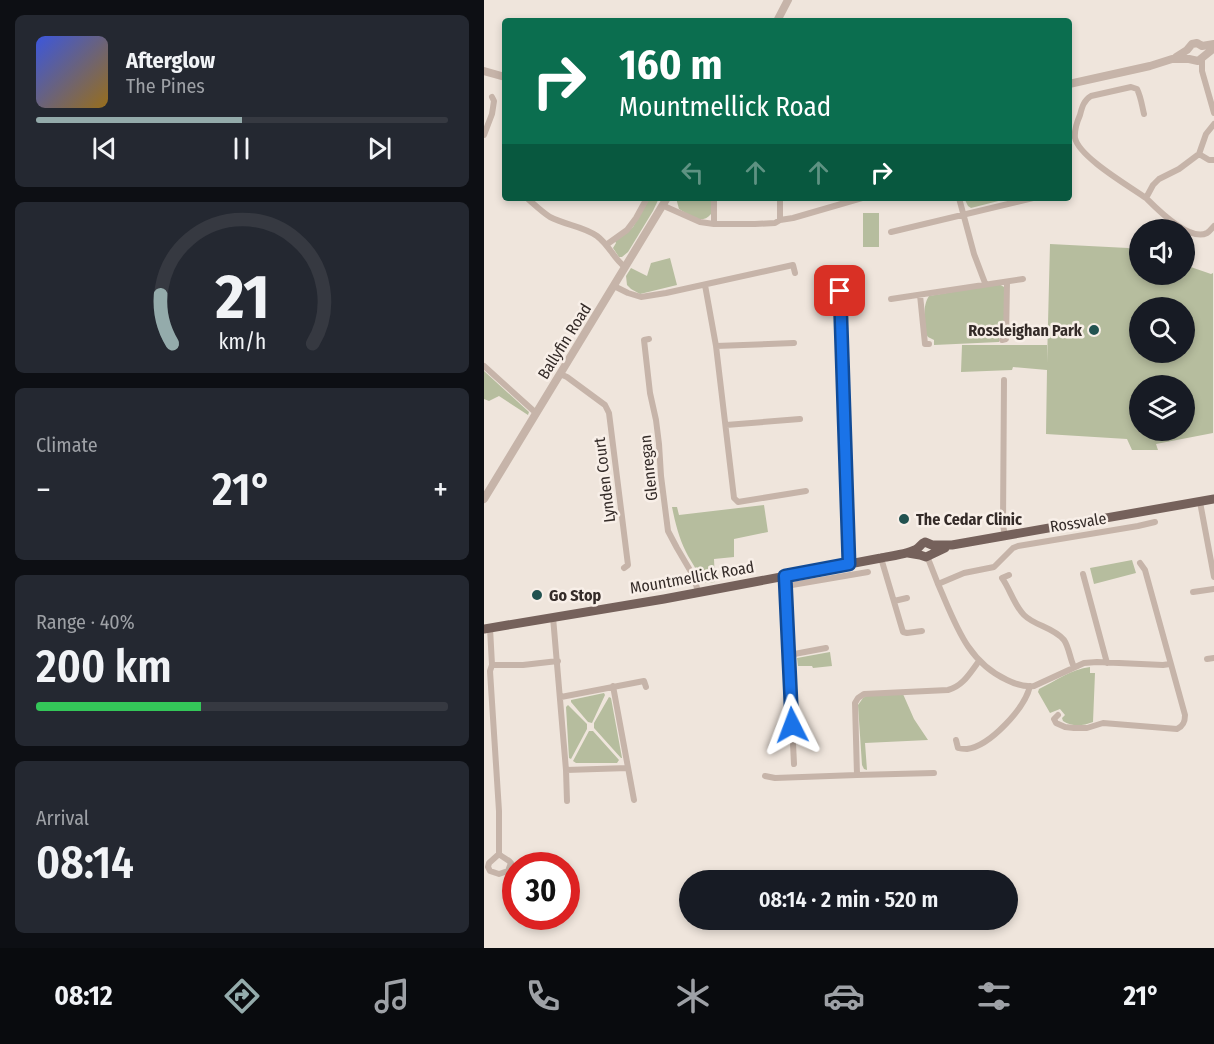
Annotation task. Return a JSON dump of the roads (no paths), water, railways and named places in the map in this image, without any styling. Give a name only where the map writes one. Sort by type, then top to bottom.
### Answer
[{"type":"main road","name":"Mountmellick Road","points":[[487,628],[698,592],[786,581],[849,564],[906,553],[926,552],[952,545],[1213,499]]},
{"type":"street","points":[[778,18],[788,0]]},
{"type":"street","points":[[1213,46],[1201,46],[1194,43],[1189,46],[1202,71],[1213,113]]},
{"type":"street","points":[[1195,57],[1204,50],[1201,46]]},
{"type":"street","points":[[1072,83],[1172,59],[1195,57],[1213,46]]},
{"type":"street","points":[[484,71],[502,76]]},
{"type":"street","points":[[1144,114],[1141,96],[1137,89],[1132,87],[1091,96],[1083,103],[1075,136],[1082,151],[1102,168],[1146,198],[1174,223],[1191,232],[1204,234],[1213,226]]},
{"type":"street","points":[[484,135],[492,114],[494,101],[492,97]]},
{"type":"street","points":[[1146,198],[1159,179],[1179,169],[1199,154],[1206,134],[1213,124]]},
{"type":"street","points":[[1199,154],[1203,158],[1213,160]]},
{"type":"street","points":[[529,201],[550,217],[591,232],[602,240],[625,267]]},
{"type":"street","points":[[606,245],[627,230],[645,201]]},
{"type":"street","points":[[714,201],[714,224]]},
{"type":"street","points":[[780,201],[780,220]]},
{"type":"street","points":[[665,202],[700,222],[714,224],[775,223],[843,201]]},
{"type":"street","points":[[961,201],[974,254],[985,284]]},
{"type":"street","points":[[891,232],[1020,201]]},
{"type":"street","name":"Ballyfin Road","points":[[484,499],[665,202]]},
{"type":"street","points":[[614,286],[641,297],[793,265],[795,273]]},
{"type":"street","points":[[891,299],[1023,279]]},
{"type":"street","points":[[1002,340],[1006,339],[1007,282]]},
{"type":"street","points":[[705,285],[716,346],[734,498],[738,502],[807,491]]},
{"type":"street","points":[[840,291],[849,564]]},
{"type":"street","points":[[920,295],[925,344],[929,344]]},
{"type":"street","name":"Glenregan","points":[[649,339],[644,340],[650,393],[660,444],[661,476],[668,531],[694,577],[698,592]]},
{"type":"street","points":[[716,346],[794,343]]},
{"type":"street","points":[[484,366],[536,413]]},
{"type":"street","name":"Lynden Court","points":[[560,374],[605,405],[609,413],[628,565],[624,568]]},
{"type":"street","points":[[1004,380],[1003,525],[1005,536]]},
{"type":"street","points":[[726,425],[800,420]]},
{"type":"street","points":[[1200,502],[1213,577]]},
{"type":"street","name":"Rossvale","points":[[938,584],[964,573],[994,567],[1018,546],[1155,522]]},
{"type":"street","points":[[926,552],[966,644],[979,661],[996,675],[1016,684],[1030,687],[1084,663],[1170,664]]},
{"type":"street","points":[[881,558],[902,632],[922,631]]},
{"type":"street","points":[[1058,715],[1054,719],[1056,723],[1074,728],[1087,728],[1103,723],[1177,729],[1185,720],[1145,570],[1140,563]]},
{"type":"street","points":[[794,764],[786,581],[868,572]]},
{"type":"street","points":[[1083,574],[1107,663]]},
{"type":"street","points":[[1009,575],[1002,578],[1009,587],[1021,613],[1030,620],[1054,631],[1065,642],[1074,667]]},
{"type":"street","points":[[1193,592],[1213,589]]},
{"type":"street","points":[[894,601],[907,598]]},
{"type":"street","points":[[553,617],[561,697],[567,801]]},
{"type":"street","points":[[487,628],[492,666],[490,671],[499,811],[499,854]]},
{"type":"street","points":[[789,655],[826,648]]},
{"type":"street","points":[[492,666],[558,661]]},
{"type":"street","points":[[858,774],[854,704],[858,698],[864,694],[955,688],[979,661]]},
{"type":"street","points":[[561,697],[644,681],[646,687]]},
{"type":"street","points":[[613,686],[634,800]]},
{"type":"street","points":[[956,740],[958,748],[968,749],[980,744],[1015,715],[1030,687]]},
{"type":"street","points":[[566,770],[628,768]]},
{"type":"street","points":[[765,776],[775,778],[934,773]]},
{"type":"place","name":"Rossleighan Park","points":[[1094,330]]},
{"type":"place","name":"The Cedar Clinic","points":[[904,519]]},
{"type":"place","name":"Go Stop","points":[[537,595]]}]
